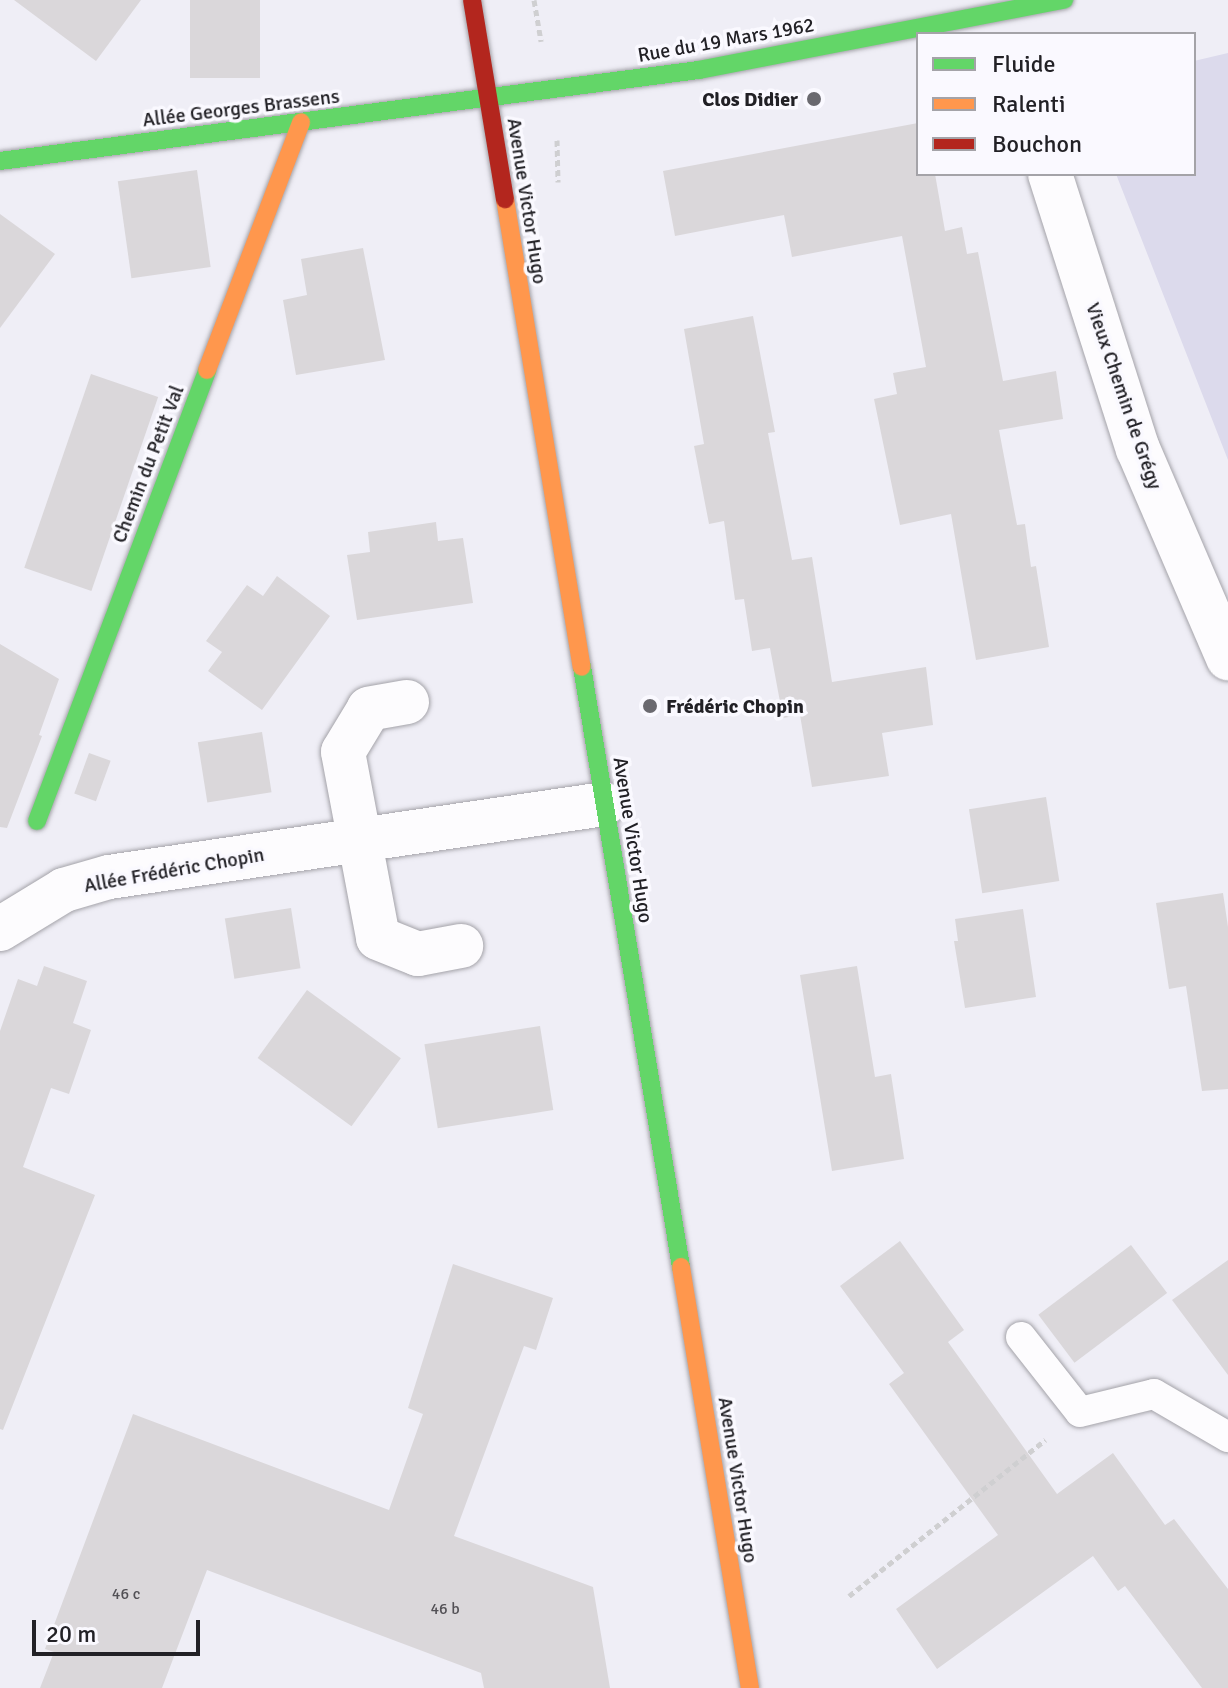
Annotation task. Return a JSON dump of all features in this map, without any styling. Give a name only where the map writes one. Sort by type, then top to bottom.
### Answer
[{"type":"street","name":"Avenue Victor Hugo","points":[[472,0],[750,1688]]},
{"type":"street","name":"Rue du 19 Mars 1962","points":[[488,98],[699,70],[1003,15],[1064,0]]},
{"type":"street","name":"Allée Georges Brassens","points":[[0,161],[488,98]]},
{"type":"street","name":"Chemin du Petit Val","points":[[37,821],[301,122]]},
{"type":"street","name":"Vieux Chemin de Grégy","points":[[1051,176],[1138,449],[1228,658]]},
{"type":"street","points":[[407,702],[369,709],[343,752],[378,938],[418,954],[461,946]]},
{"type":"street","name":"Allée Frédéric Chopin","points":[[0,929],[64,890],[109,877],[604,804]]},
{"type":"lane","points":[[1021,1337],[1080,1412],[1154,1394],[1228,1437]]},
{"type":"path","points":[[849,1596],[1080,1412]]},
{"type":"shaded area","points":[[1228,53],[1228,460],[1117,176],[1196,176],[1196,61]]},
{"type":"building","points":[[14,0],[141,0],[96,61]]},
{"type":"building","points":[[190,0],[260,0],[260,78],[190,78]]},
{"type":"building","points":[[916,123],[916,176],[935,176],[945,231],[962,227],[967,254],[978,252],[1003,381],[1056,371],[1063,419],[999,430],[1017,525],[1025,524],[1031,567],[1036,566],[1049,647],[976,660],[951,514],[900,525],[874,399],[897,394],[893,373],[926,367],[902,236],[792,257],[784,215],[675,236],[663,171]]},
{"type":"building","points":[[197,170],[211,267],[131,278],[118,181]]},
{"type":"building","points":[[0,214],[55,254],[0,328]]},
{"type":"building","points":[[363,248],[385,360],[296,375],[283,300],[307,295],[301,259]]},
{"type":"building","points":[[753,316],[775,432],[768,433],[792,560],[812,557],[832,682],[926,667],[933,725],[882,733],[889,776],[812,787],[800,715],[783,718],[770,648],[752,651],[744,599],[735,600],[724,521],[709,524],[694,446],[704,444],[684,329]]},
{"type":"building","points":[[91,374],[158,397],[91,591],[24,568]]},
{"type":"building","points":[[436,522],[438,541],[463,538],[473,603],[357,620],[347,555],[370,552],[368,532]]},
{"type":"building","points":[[277,576],[330,616],[262,710],[208,671],[222,652],[206,641],[247,585],[263,596]]},
{"type":"building","points":[[0,644],[59,679],[39,735],[42,736],[7,828],[0,827]]},
{"type":"building","points":[[262,732],[272,792],[207,802],[198,742]]},
{"type":"building","points":[[89,753],[111,761],[96,801],[74,793]]},
{"type":"building","points":[[1046,797],[1059,881],[982,893],[969,809]]},
{"type":"building","points":[[1223,893],[1228,927],[1228,1089],[1202,1091],[1186,986],[1169,989],[1156,903]]},
{"type":"building","points":[[291,908],[301,968],[234,979],[225,918]]},
{"type":"building","points":[[1023,909],[1036,997],[965,1008],[954,941],[958,941],[955,919]]},
{"type":"building","points":[[44,966],[87,981],[73,1023],[91,1030],[69,1094],[51,1088],[23,1167],[95,1195],[3,1430],[0,1429],[0,1031],[18,979],[37,986]]},
{"type":"building","points":[[857,966],[875,1077],[891,1074],[904,1159],[832,1171],[800,975]]},
{"type":"building","points":[[307,990],[401,1058],[351,1126],[258,1058]]},
{"type":"building","points":[[540,1026],[553,1110],[438,1128],[424,1044]]},
{"type":"building","points":[[900,1241],[964,1330],[948,1342],[1057,1494],[1113,1453],[1165,1525],[1174,1519],[1228,1589],[1228,1688],[1202,1688],[1125,1586],[1118,1591],[1093,1556],[937,1669],[896,1609],[998,1535],[889,1384],[904,1373],[840,1286]]},
{"type":"building","points":[[1131,1245],[1167,1293],[1074,1363],[1038,1315]]},
{"type":"building","points":[[1228,1260],[1228,1375],[1172,1300]]},
{"type":"building","points":[[453,1264],[553,1298],[536,1350],[524,1346],[454,1536],[593,1587],[610,1688],[484,1688],[481,1673],[207,1570],[162,1688],[40,1688],[54,1652],[45,1649],[133,1414],[389,1510],[423,1414],[408,1408]]},
{"type":"traffic: fast","points":[[0,161],[699,70],[1064,0]]},
{"type":"traffic: fast","points":[[37,821],[207,370]]},
{"type":"traffic: fast","points":[[582,667],[681,1267]]},
{"type":"traffic: slow","points":[[207,370],[301,122]]},
{"type":"traffic: slow","points":[[505,199],[582,667]]},
{"type":"traffic: slow","points":[[681,1267],[750,1688]]},
{"type":"traffic: jam","points":[[472,0],[505,199]]},
{"type":"place","name":"Clos Didier","points":[[814,99]]},
{"type":"place","name":"Frédéric Chopin","points":[[650,706]]}]
